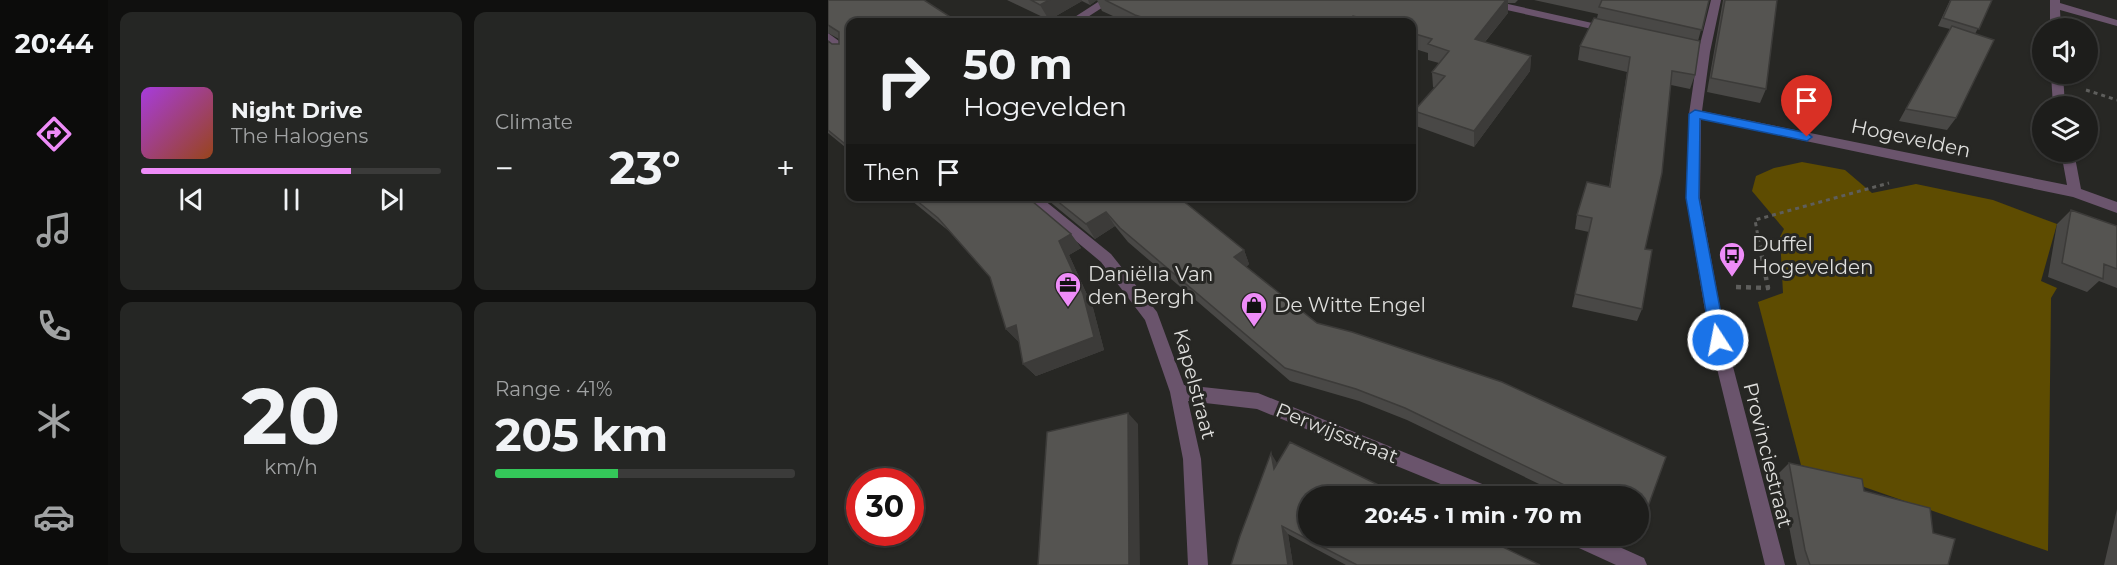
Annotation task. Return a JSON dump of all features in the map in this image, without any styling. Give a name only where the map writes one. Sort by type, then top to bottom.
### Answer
[{"type":"street","points":[[1080,18],[1109,0]]},
{"type":"street","points":[[1475,0],[1624,34]]},
{"type":"street","name":"Provinciestraat","points":[[1716,0],[1698,50],[1693,198],[1718,340],[1775,565]]},
{"type":"street","points":[[2055,18],[2055,2],[2117,23]]},
{"type":"street","points":[[830,42],[846,52]]},
{"type":"street","name":"Hogevelden","points":[[1695,114],[2075,192],[2117,208]]},
{"type":"street","points":[[2070,162],[2075,192]]},
{"type":"street","name":"Kapelstraat","points":[[1035,201],[1106,258],[1152,317],[1178,392],[1192,459],[1198,565]]},
{"type":"street","name":"Perwijsstraat","points":[[1178,392],[1258,401],[1466,486]]},
{"type":"street","points":[[1596,546],[1637,565]]},
{"type":"path","points":[[1708,286],[1768,288],[1755,220],[1885,183],[1895,183]]},
{"type":"shaded area","points":[[1802,162],[1845,170],[1872,193],[1916,184],[1993,200],[2057,224],[2041,281],[2057,288],[2051,298],[2048,551],[1801,465],[1758,302],[1783,293],[1780,237],[1784,229],[1752,191],[1756,176],[1774,168]]},
{"type":"building","points":[[828,0],[924,0],[952,18],[846,18],[846,145],[828,130],[828,41],[832,44],[839,44],[839,32],[828,25]]},
{"type":"building","points":[[1031,0],[1049,0],[1040,5]]},
{"type":"building","points":[[1105,0],[1506,0],[1475,39],[1531,56],[1474,131],[1416,112],[1416,109],[1445,76],[1432,72],[1449,51],[1428,44],[1432,39],[1416,34],[1416,18],[1353,16],[1351,18],[1144,18]]},
{"type":"building","points":[[1602,0],[1709,0],[1702,30],[1599,7]]},
{"type":"building","points":[[1725,0],[1777,0],[1766,89],[1711,78]]},
{"type":"building","points":[[1951,0],[1992,0],[1979,29],[1943,18]]},
{"type":"building","points":[[1594,18],[1700,41],[1695,75],[1672,71],[1662,173],[1645,249],[1652,250],[1642,309],[1575,294],[1592,218],[1577,215],[1587,182],[1610,187],[1630,57],[1580,46]]},
{"type":"building","points":[[1952,26],[1994,40],[1956,118],[1906,109]]},
{"type":"building","points":[[917,201],[1032,201],[1071,234],[1059,241],[1083,294],[1094,337],[1023,364],[1016,325],[1006,329],[990,277],[938,218]]},
{"type":"building","points":[[1057,201],[1183,201],[1244,250],[1234,257],[1317,323],[1352,332],[1502,382],[1666,457],[1649,504],[1649,486],[1566,486],[1405,408],[1356,389],[1285,368],[1120,228],[1106,212],[1086,224]]},
{"type":"building","points":[[2071,210],[2117,226],[2117,269],[2104,264],[2103,279],[2062,263]]},
{"type":"building","points":[[1128,413],[1129,565],[1038,565],[1047,432]]},
{"type":"building","points":[[1290,442],[1380,486],[1298,486],[1298,534],[1282,526],[1288,565],[1231,565],[1271,453],[1274,469]]},
{"type":"building","points":[[1789,463],[1862,479],[1864,491],[1930,508],[1933,533],[1955,539],[1948,565],[1810,565],[1805,550]]},
{"type":"building","points":[[1320,546],[1501,546],[1540,565],[1357,565]]},
{"type":"place","name":"Duffel Hogevelden","points":[[1732,278]]},
{"type":"place","name":"Daniëlla Van den Bergh","points":[[1068,308]]},
{"type":"place","name":"De Witte Engel","points":[[1254,328]]},
{"type":"route","points":[[1718,340],[1693,198],[1695,114],[1807,137]]}]
